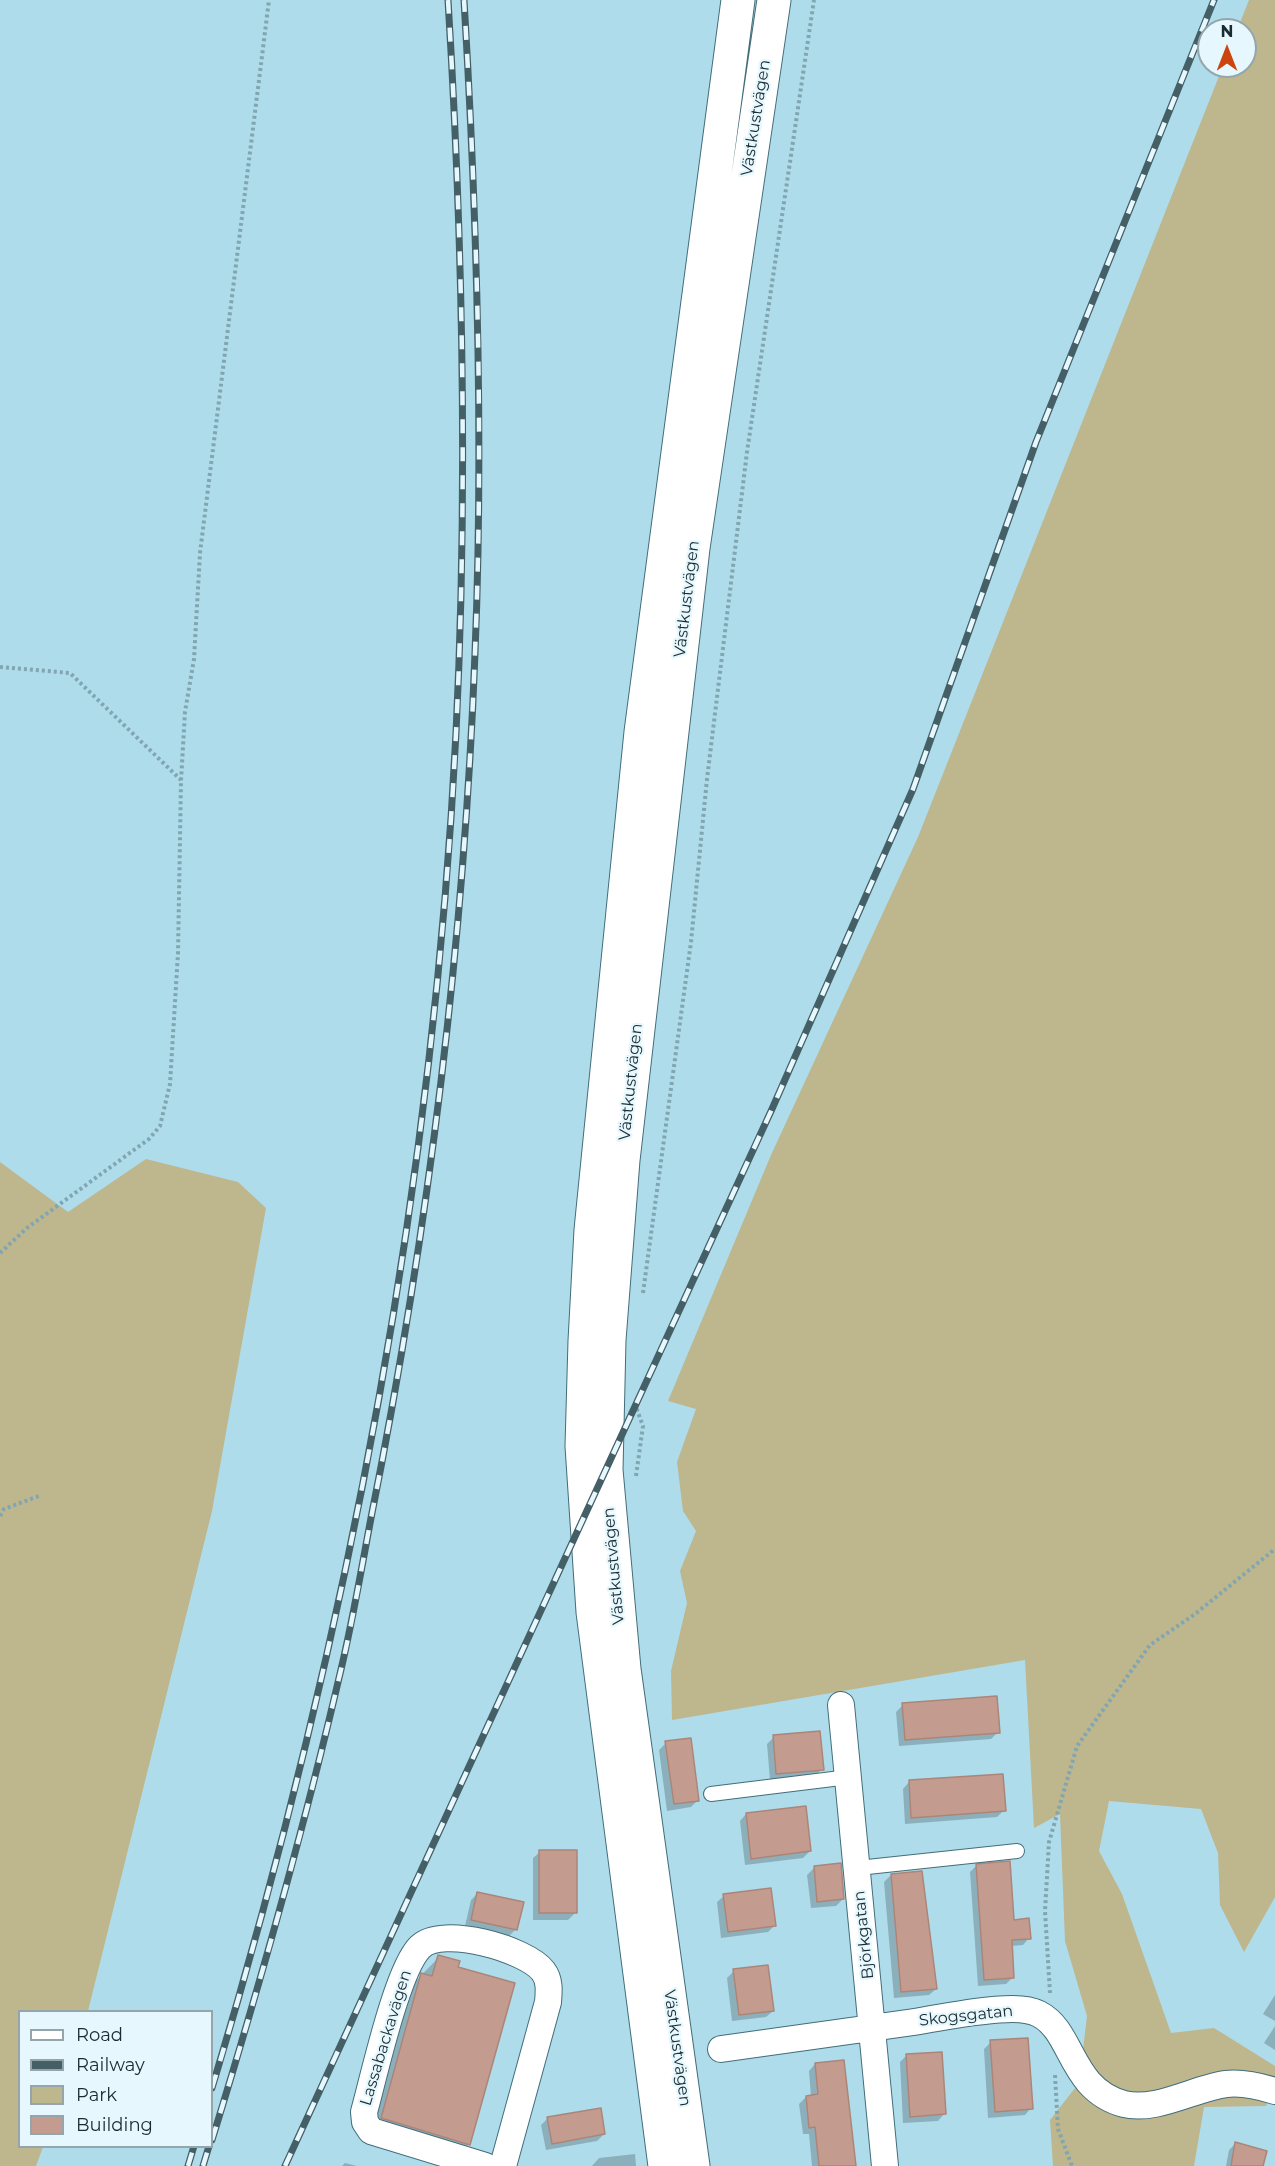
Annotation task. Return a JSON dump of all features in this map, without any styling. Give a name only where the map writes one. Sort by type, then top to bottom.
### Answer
[{"type":"main road","name":"Västkustvägen","points":[[665,2166],[593,1612],[582,1446],[585,1341],[591,1230],[640,732],[738,0]]},
{"type":"main road","name":"Västkustvägen","points":[[693,2166],[624,1669],[606,1470],[609,1340],[625,1137],[690,571],[774,0]]},
{"type":"street","name":"Björkgatan","points":[[841,1705],[885,2166]]},
{"type":"street","name":"Lassabackavägen","points":[[485,2166],[371,2131],[365,2122],[364,2112],[400,1983],[410,1960],[420,1946],[430,1939],[465,1938],[526,1956],[544,1971],[548,1980],[548,2002],[503,2166]]},
{"type":"street","name":"Skogsgatan","points":[[721,2049],[1011,2009],[1040,2015],[1052,2024]]},
{"type":"street","points":[[1052,2024],[1087,2081],[1111,2098],[1126,2104],[1159,2102],[1226,2084],[1243,2084],[1275,2091]]},
{"type":"lane","points":[[711,1794],[849,1777]]},
{"type":"lane","points":[[858,1868],[1017,1851]]},
{"type":"path","points":[[0,1253],[27,1228],[148,1139],[160,1126],[170,1084],[175,1036],[181,781],[185,712],[194,659],[200,553],[270,0]]},
{"type":"path","points":[[642,1298],[691,942],[707,779],[747,452],[814,0]]},
{"type":"path","points":[[0,667],[69,673],[181,781]]},
{"type":"path","points":[[635,1403],[643,1426],[636,1479]]},
{"type":"path","points":[[0,1516],[4,1509],[39,1496]]},
{"type":"path","points":[[1052,2024],[1045,1911],[1048,1842],[1077,1746],[1150,1645],[1195,1614],[1275,1549]]},
{"type":"path","points":[[1054,2071],[1058,2128],[1072,2166]]},
{"type":"green space","points":[[1249,0],[1275,0],[1275,1897],[1244,1952],[1220,1905],[1218,1853],[1201,1809],[1109,1801],[1099,1851],[1122,1894],[1171,2033],[1214,2028],[1275,2066],[1275,2082],[1266,2106],[1204,2107],[1194,2166],[1053,2166],[1050,2120],[1079,2083],[1087,2016],[1065,1941],[1060,1814],[1034,1828],[1025,1660],[672,1720],[671,1671],[687,1603],[680,1571],[696,1531],[683,1511],[677,1462],[696,1409],[668,1401],[771,1155],[918,837],[1218,78],[1257,78],[1257,18],[1242,18]]},
{"type":"green space","points":[[146,1159],[238,1182],[266,1208],[212,1511],[88,2010],[18,2010],[18,2148],[43,2148],[36,2166],[0,2166],[0,1162],[68,1212]]},
{"type":"building","points":[[997,1696],[1000,1733],[905,1740],[902,1703]]},
{"type":"building","points":[[820,1731],[824,1770],[776,1774],[773,1735]]},
{"type":"building","points":[[691,1738],[699,1801],[674,1804],[665,1741]]},
{"type":"building","points":[[1003,1774],[1006,1811],[911,1818],[909,1780]]},
{"type":"building","points":[[806,1806],[811,1851],[751,1859],[746,1813]]},
{"type":"building","points":[[539,1850],[577,1850],[577,1913],[539,1913]]},
{"type":"building","points":[[1010,1861],[1014,1920],[1029,1918],[1031,1939],[1012,1940],[1014,1978],[984,1980],[976,1864]]},
{"type":"building","points":[[841,1863],[844,1899],[817,1902],[814,1866]]},
{"type":"building","points":[[922,1871],[937,1989],[901,1992],[891,1874]]},
{"type":"building","points":[[771,1888],[776,1926],[728,1932],[723,1894]]},
{"type":"building","points":[[477,1892],[524,1902],[517,1930],[471,1920]]},
{"type":"building","points":[[438,1955],[460,1961],[458,1967],[515,1983],[470,2145],[381,2118],[421,1973],[432,1976]]},
{"type":"building","points":[[768,1965],[774,2011],[739,2015],[733,1969]]},
{"type":"building","points":[[1028,2038],[1033,2109],[995,2112],[990,2040]]},
{"type":"building","points":[[942,2052],[946,2114],[910,2117],[906,2054]]},
{"type":"building","points":[[844,2060],[856,2166],[819,2166],[815,2127],[809,2128],[806,2096],[818,2094],[815,2063]]},
{"type":"building","points":[[601,2108],[605,2134],[552,2144],[547,2117]]},
{"type":"building","points":[[1235,2142],[1267,2151],[1263,2166],[1231,2166]]},
{"type":"railway","points":[[213,2085],[260,1922],[303,1755],[342,1587],[375,1418],[404,1248],[427,1077],[444,905],[456,733],[462,549],[460,275],[448,0]]},
{"type":"railway","points":[[213,2137],[295,1852],[348,1638],[410,1304],[440,1088],[462,871],[470,762],[478,572],[478,326],[464,0]]},
{"type":"railway","points":[[285,2166],[772,1109],[913,789],[1036,442],[1214,0]]},
{"type":"railway","points":[[188,2166],[193,2148]]},
{"type":"railway","points":[[203,2166],[208,2148]]}]
